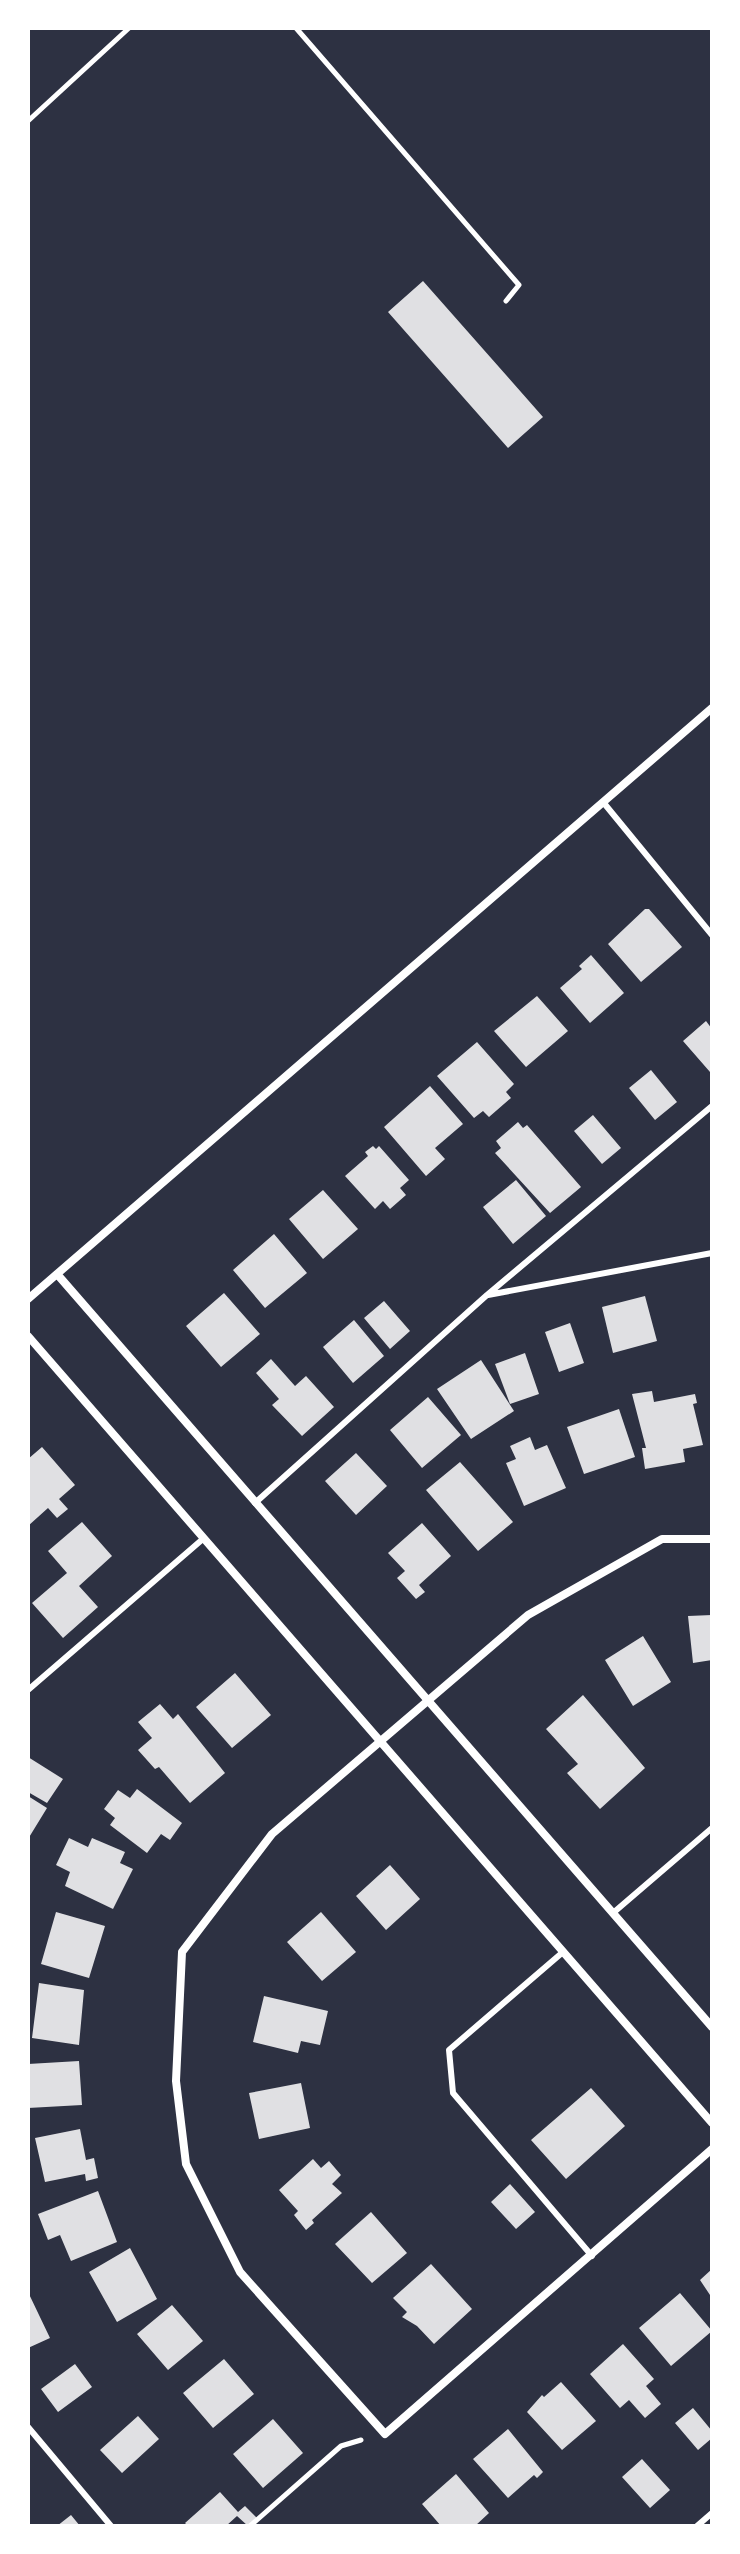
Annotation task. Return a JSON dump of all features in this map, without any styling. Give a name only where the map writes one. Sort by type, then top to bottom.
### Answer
[{"type":"street","points":[[28,1299],[712,708]]},
{"type":"street","points":[[57,1274],[712,2027]]},
{"type":"street","points":[[28,1336],[712,2123]]},
{"type":"street","points":[[712,1539],[662,1539],[528,1615],[272,1834],[182,1952],[176,2081],[186,2164],[240,2272],[385,2434],[712,2149]]},
{"type":"lane","points":[[603,802],[712,935]]},
{"type":"lane","points":[[255,1503],[487,1295],[712,1106]]},
{"type":"lane","points":[[487,1295],[712,1253]]},
{"type":"lane","points":[[28,1690],[204,1538]]},
{"type":"lane","points":[[613,1913],[712,1828]]},
{"type":"lane","points":[[563,1952],[449,2050],[453,2093],[592,2256]]},
{"type":"lane","points":[[28,2427],[111,2526]]},
{"type":"lane","points":[[697,2526],[712,2513]]},
{"type":"path","points":[[28,121],[129,28]]},
{"type":"path","points":[[296,28],[519,285],[506,301]]},
{"type":"path","points":[[250,2526],[341,2446],[385,2434]]},
{"type":"building","points":[[423,281],[543,417],[508,448],[388,312]]},
{"type":"building","points":[[645,909],[649,909],[682,947],[641,982],[608,944]]},
{"type":"building","points":[[591,955],[624,993],[590,1023],[560,988],[582,969],[579,966]]},
{"type":"building","points":[[537,996],[568,1031],[526,1067],[494,1031]]},
{"type":"building","points":[[706,1021],[712,1029],[710,1072],[683,1041]]},
{"type":"building","points":[[477,1042],[514,1084],[506,1092],[511,1098],[489,1117],[483,1111],[474,1118],[437,1076]]},
{"type":"building","points":[[651,1070],[677,1102],[655,1120],[629,1088]]},
{"type":"building","points":[[430,1086],[463,1124],[435,1148],[445,1159],[426,1176],[384,1127]]},
{"type":"building","points":[[593,1115],[621,1148],[602,1164],[574,1131]]},
{"type":"building","points":[[518,1122],[523,1128],[527,1125],[581,1187],[550,1213],[495,1153],[501,1148],[496,1141]]},
{"type":"building","points":[[373,1146],[376,1149],[379,1146],[409,1180],[400,1188],[406,1195],[390,1209],[383,1201],[375,1209],[345,1176],[368,1156],[365,1152]]},
{"type":"building","points":[[516,1180],[546,1216],[513,1244],[483,1207]]},
{"type":"building","points":[[323,1190],[358,1229],[323,1259],[289,1219]]},
{"type":"building","points":[[274,1234],[307,1273],[265,1308],[233,1270]]},
{"type":"building","points":[[224,1293],[260,1334],[221,1367],[186,1326]]},
{"type":"building","points":[[645,1296],[657,1341],[613,1353],[602,1307]]},
{"type":"building","points":[[384,1301],[410,1331],[390,1349],[364,1318]]},
{"type":"building","points":[[354,1320],[384,1356],[353,1383],[323,1347]]},
{"type":"building","points":[[570,1323],[584,1363],[559,1372],[545,1332]]},
{"type":"building","points":[[525,1353],[539,1394],[510,1404],[495,1364]]},
{"type":"building","points":[[271,1359],[295,1386],[306,1376],[334,1407],[302,1436],[272,1405],[279,1399],[256,1373]]},
{"type":"building","points":[[481,1360],[514,1411],[471,1439],[437,1389]]},
{"type":"building","points":[[652,1391],[654,1402],[695,1394],[697,1403],[693,1404],[703,1445],[683,1449],[685,1462],[645,1469],[642,1448],[646,1448],[632,1394]]},
{"type":"building","points":[[428,1397],[461,1435],[422,1468],[390,1430]]},
{"type":"building","points":[[619,1409],[635,1457],[584,1474],[567,1427]]},
{"type":"building","points":[[530,1437],[535,1450],[547,1445],[566,1488],[524,1506],[506,1463],[516,1459],[510,1446]]},
{"type":"building","points":[[42,1447],[75,1485],[59,1499],[68,1509],[57,1518],[48,1508],[28,1526],[28,1459]]},
{"type":"building","points":[[356,1453],[387,1486],[356,1515],[325,1481]]},
{"type":"building","points":[[460,1462],[513,1522],[478,1551],[426,1490]]},
{"type":"building","points":[[82,1522],[112,1556],[79,1586],[98,1607],[63,1638],[32,1603],[67,1573],[48,1551]]},
{"type":"building","points":[[422,1523],[451,1556],[419,1585],[425,1592],[416,1599],[397,1578],[405,1571],[388,1553]]},
{"type":"building","points":[[712,1615],[712,1660],[693,1663],[688,1616]]},
{"type":"building","points":[[643,1636],[671,1682],[633,1706],[605,1660]]},
{"type":"building","points":[[235,1673],[271,1715],[232,1748],[196,1707]]},
{"type":"building","points":[[583,1695],[645,1768],[600,1809],[567,1773],[578,1764],[546,1729]]},
{"type":"building","points":[[160,1704],[173,1719],[178,1714],[225,1773],[190,1803],[159,1767],[155,1769],[138,1750],[152,1738],[138,1722]]},
{"type":"building","points":[[28,1757],[63,1779],[47,1803],[28,1792]]},
{"type":"building","points":[[137,1789],[182,1823],[170,1840],[161,1834],[147,1853],[110,1825],[115,1818],[104,1809],[118,1790],[130,1798]]},
{"type":"building","points":[[28,1796],[47,1808],[28,1839]]},
{"type":"building","points":[[69,1838],[88,1847],[92,1838],[125,1852],[120,1863],[133,1869],[113,1909],[65,1886],[70,1872],[56,1865]]},
{"type":"building","points":[[390,1865],[420,1899],[386,1930],[356,1896]]},
{"type":"building","points":[[56,1912],[105,1926],[89,1978],[41,1964]]},
{"type":"building","points":[[321,1912],[356,1952],[322,1981],[287,1942]]},
{"type":"building","points":[[39,1983],[84,1990],[79,2045],[32,2038]]},
{"type":"building","points":[[264,1996],[328,2011],[320,2045],[301,2041],[298,2053],[253,2042]]},
{"type":"building","points":[[79,2061],[82,2105],[28,2108],[28,2064]]},
{"type":"building","points":[[301,2083],[310,2128],[259,2139],[249,2093]]},
{"type":"building","points":[[591,2088],[625,2126],[566,2179],[531,2140]]},
{"type":"building","points":[[80,2129],[86,2160],[94,2158],[98,2178],[86,2181],[85,2174],[45,2182],[35,2138]]},
{"type":"building","points":[[313,2159],[321,2168],[329,2161],[341,2175],[332,2184],[342,2193],[312,2220],[314,2223],[306,2230],[294,2215],[298,2211],[279,2190]]},
{"type":"building","points":[[510,2184],[535,2212],[516,2229],[491,2202]]},
{"type":"building","points":[[98,2191],[117,2242],[71,2261],[60,2235],[48,2240],[38,2214]]},
{"type":"building","points":[[371,2212],[407,2253],[372,2283],[335,2244]]},
{"type":"building","points":[[130,2248],[157,2299],[117,2322],[89,2272]]},
{"type":"building","points":[[431,2264],[472,2309],[434,2344],[417,2326],[402,2317],[407,2312],[393,2298]]},
{"type":"building","points":[[712,2269],[712,2298],[700,2280]]},
{"type":"building","points":[[28,2292],[50,2338],[28,2348]]},
{"type":"building","points":[[680,2293],[712,2331],[671,2366],[639,2328]]},
{"type":"building","points":[[172,2305],[203,2341],[168,2370],[137,2334]]},
{"type":"building","points":[[623,2344],[654,2379],[646,2386],[661,2404],[645,2418],[629,2400],[620,2408],[590,2374]]},
{"type":"building","points":[[224,2359],[254,2394],[213,2428],[183,2393]]},
{"type":"building","points":[[75,2364],[92,2387],[58,2412],[41,2389]]},
{"type":"building","points":[[561,2382],[596,2421],[562,2450],[527,2412],[542,2395],[544,2397]]},
{"type":"building","points":[[693,2408],[712,2431],[712,2438],[698,2450],[675,2423]]},
{"type":"building","points":[[138,2416],[159,2439],[122,2473],[100,2450]]},
{"type":"building","points":[[273,2419],[303,2453],[263,2488],[233,2454]]},
{"type":"building","points":[[508,2429],[543,2472],[537,2478],[534,2475],[508,2498],[473,2459]]},
{"type":"building","points":[[642,2459],[670,2490],[650,2508],[622,2477]]},
{"type":"building","points":[[456,2474],[489,2513],[475,2526],[441,2526],[422,2504]]},
{"type":"building","points":[[220,2492],[238,2512],[245,2506],[257,2518],[248,2526],[237,2516],[226,2526],[188,2526],[185,2523]]},
{"type":"building","points":[[71,2515],[80,2526],[57,2526]]}]
